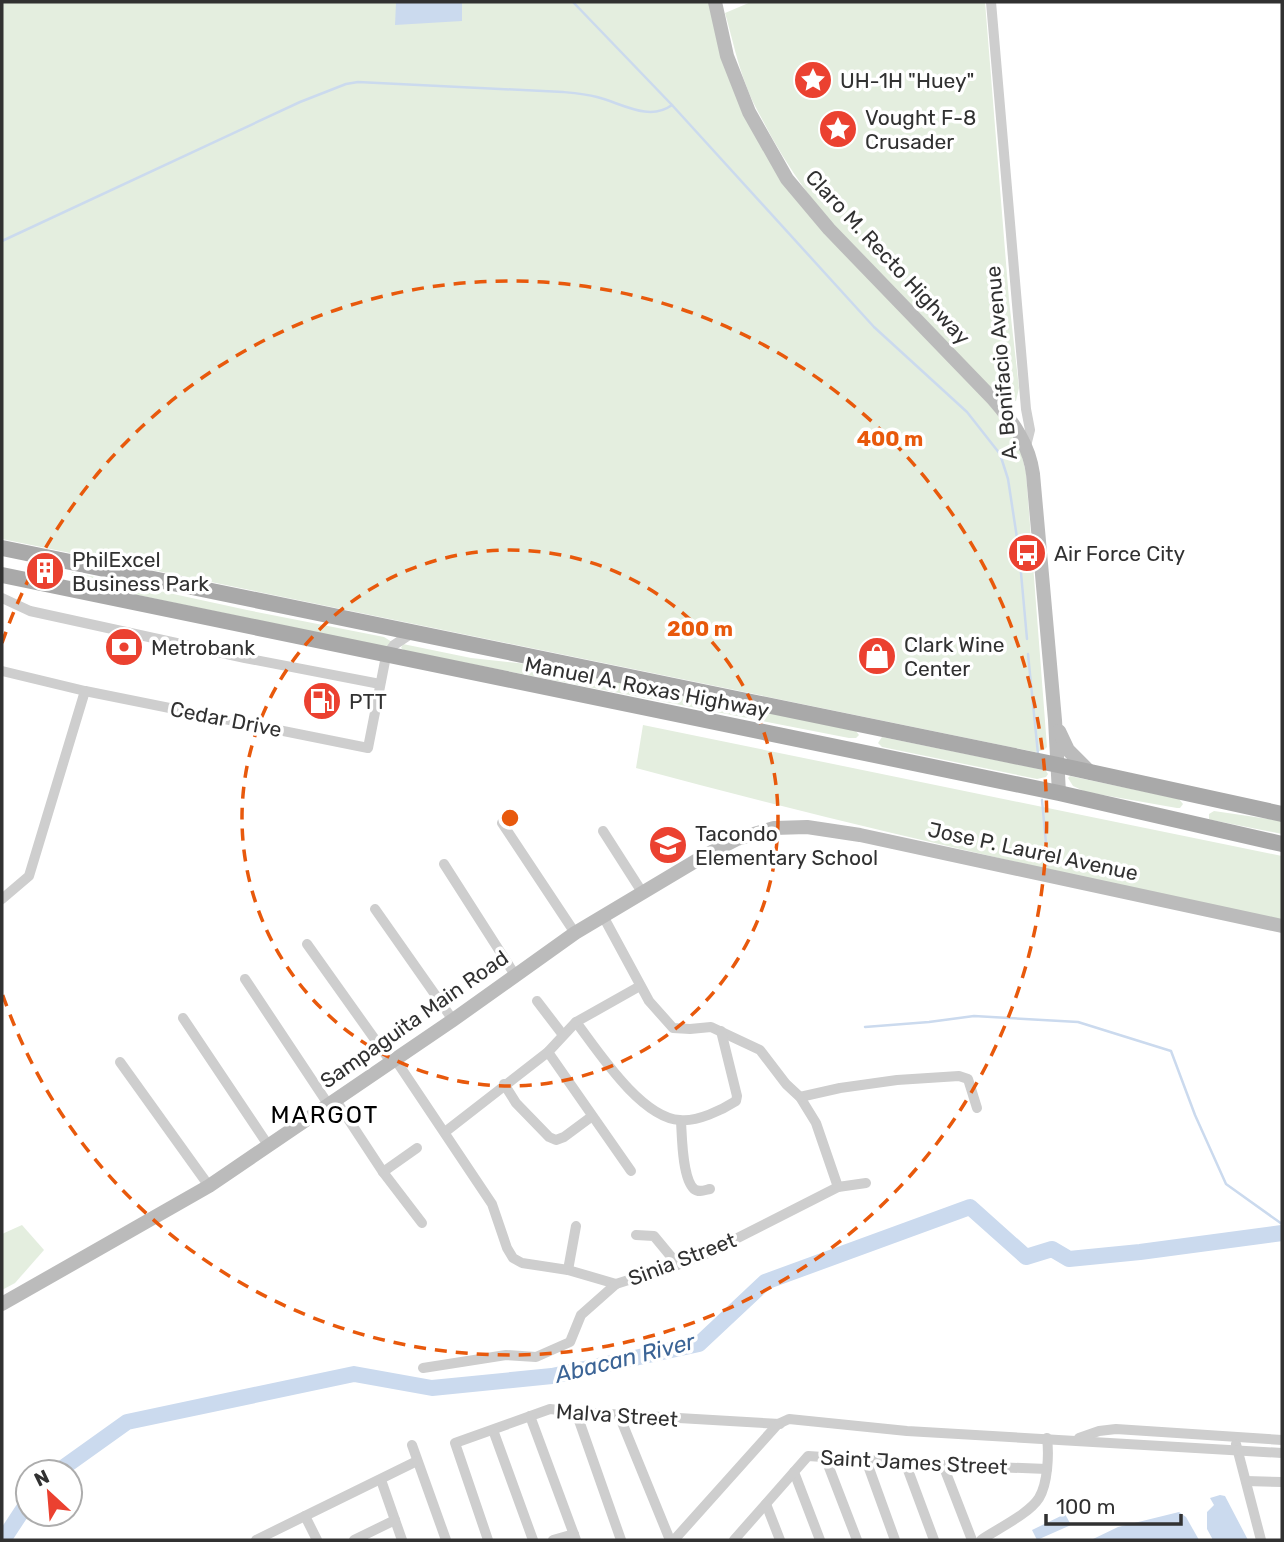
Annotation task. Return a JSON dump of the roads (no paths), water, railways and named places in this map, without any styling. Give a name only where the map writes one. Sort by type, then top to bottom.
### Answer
[{"type":"main road","name":"Manuel A. Roxas Highway","points":[[2,548],[1058,765],[1282,814]]},
{"type":"main road","name":"Manuel A. Roxas Highway","points":[[2,575],[1059,793],[1282,844]]},
{"type":"main road","points":[[862,752],[866,726]]},
{"type":"main road","points":[[1191,824],[1196,796]]},
{"type":"street","name":"Claro M. Recto Highway","points":[[715,2],[727,56],[749,112],[787,179],[838,240],[993,399],[1015,425],[1026,446]]},
{"type":"street","name":"A. Bonifacio Avenue","points":[[991,2],[1030,430],[1026,446],[1033,474],[1059,793]]},
{"type":"street","points":[[2,598],[30,611],[245,658],[380,684],[386,656],[394,645],[412,633]]},
{"type":"street","name":"Cedar Drive","points":[[2,671],[85,691],[368,748],[380,684]]},
{"type":"street","points":[[2,899],[29,876],[85,691]]},
{"type":"street","name":"A. Bonifacio Avenue","points":[[1055,720],[1068,750],[1092,774]]},
{"type":"street","points":[[502,823],[575,933]]},
{"type":"street","name":"Jose P. Laurel Avenue","points":[[774,828],[807,827],[860,835],[1282,926]]},
{"type":"street","name":"Sampaguita Main Road","points":[[2,1304],[209,1186],[453,1020],[575,933],[737,839],[774,828]]},
{"type":"street","points":[[603,831],[642,892]]},
{"type":"street","points":[[444,864],[515,975]]},
{"type":"street","points":[[374,909],[453,1020]]},
{"type":"street","points":[[603,916],[649,1001],[673,1028],[710,1027],[760,1050],[786,1084],[800,1097],[816,1123],[838,1187]]},
{"type":"street","name":"Sinia Street","points":[[307,944],[445,1132],[492,1204],[507,1248],[513,1258],[522,1264],[568,1270],[616,1284],[700,1257],[838,1187],[866,1183]]},
{"type":"street","points":[[245,979],[331,1102],[422,1223]]},
{"type":"street","points":[[445,1132],[548,1052],[576,1022],[640,986]]},
{"type":"street","points":[[537,1001],[563,1035]]},
{"type":"street","points":[[183,1018],[268,1145]]},
{"type":"street","points":[[576,1022],[628,1089],[645,1105],[671,1119],[681,1121],[707,1114],[736,1101],[720,1031]]},
{"type":"street","points":[[548,1052],[631,1171]]},
{"type":"street","points":[[120,1062],[209,1186]]},
{"type":"street","points":[[800,1097],[839,1087],[959,1076],[968,1079],[977,1108]]},
{"type":"street","points":[[504,1084],[516,1104],[556,1140],[591,1117]]},
{"type":"street","points":[[681,1121],[684,1160],[691,1184],[695,1190],[701,1192],[710,1189]]},
{"type":"street","points":[[383,1172],[417,1148]]},
{"type":"street","points":[[568,1270],[576,1226]]},
{"type":"street","points":[[636,1235],[654,1236],[678,1265]]},
{"type":"street","points":[[423,1368],[506,1355],[536,1357],[559,1348],[570,1342],[581,1315],[616,1284]]},
{"type":"street","name":"Malva Street","points":[[488,1540],[455,1443],[550,1409],[1282,1453]]},
{"type":"street","points":[[576,1412],[621,1540]]},
{"type":"street","points":[[619,1415],[672,1540],[784,1423]]},
{"type":"street","points":[[530,1416],[575,1537],[553,1540]]},
{"type":"street","points":[[682,1540],[784,1423]]},
{"type":"street","points":[[1076,1439],[1108,1429],[1282,1440]]},
{"type":"street","points":[[492,1430],[533,1540]]},
{"type":"street","points":[[1234,1437],[1261,1540]]},
{"type":"street","points":[[981,1540],[1022,1513],[1040,1497],[1049,1450],[1046,1438]]},
{"type":"street","points":[[412,1445],[446,1540]]},
{"type":"street","name":"Saint James Street","points":[[738,1539],[807,1456],[1047,1469]]},
{"type":"street","points":[[825,1457],[857,1540]]},
{"type":"street","points":[[866,1460],[895,1540]]},
{"type":"street","points":[[257,1540],[417,1461]]},
{"type":"street","points":[[905,1462],[934,1540]]},
{"type":"street","points":[[943,1465],[971,1540]]},
{"type":"street","points":[[794,1472],[820,1540]]},
{"type":"street","points":[[381,1480],[402,1540]]},
{"type":"street","points":[[1246,1481],[1282,1482]]},
{"type":"street","points":[[766,1504],[780,1540]]},
{"type":"street","points":[[305,1516],[317,1540]]},
{"type":"street","points":[[354,1540],[395,1520]]},
{"type":"water","points":[[462,2],[462,21],[395,25],[396,3]]},
{"type":"water","points":[[1225,1496],[1248,1540],[1213,1540],[1207,1529],[1207,1512],[1214,1505],[1210,1498]]},
{"type":"water","points":[[1179,1512],[1186,1517],[1199,1540],[1091,1540],[1118,1527]]},
{"type":"water","points":[[1065,1514],[1071,1525],[1037,1540],[1032,1530]]},
{"type":"waterway","points":[[573,2],[672,105]]},
{"type":"waterway","points":[[2,241],[300,102],[346,84],[358,82],[567,92],[593,96],[644,112],[663,110],[672,105],[874,327],[967,412],[1000,454],[1008,479],[1019,551],[1027,639]]},
{"type":"waterway","points":[[1028,654],[1038,754]]},
{"type":"waterway","points":[[1042,800],[1048,865]]},
{"type":"waterway","points":[[865,1027],[974,1016],[1078,1022],[1171,1051],[1195,1115],[1226,1184],[1282,1224]]},
{"type":"waterway","name":"Abacan River","points":[[77,1458],[127,1422],[354,1374],[432,1388],[552,1376],[699,1344],[765,1282],[970,1207],[1026,1257],[1052,1249],[1069,1259],[1282,1233]]},
{"type":"waterway","name":"Abacan River","points":[[3,1540],[14,1523]]},
{"type":"place","name":"UH-1H \"Huey\"","points":[[813,80]]},
{"type":"place","name":"Vought F-8 Crusader","points":[[838,129]]},
{"type":"place","name":"Air Force City","points":[[1027,553]]},
{"type":"place","name":"PhilExcel Business Park","points":[[45,571]]},
{"type":"place","name":"Metrobank","points":[[124,647]]},
{"type":"place","name":"Clark Wine Center","points":[[877,656]]},
{"type":"place","name":"PTT","points":[[322,701]]},
{"type":"place","name":"Tacondo Elementary School","points":[[668,845]]},
{"type":"district","name":"MARGOT","points":[[325,1115]]}]
